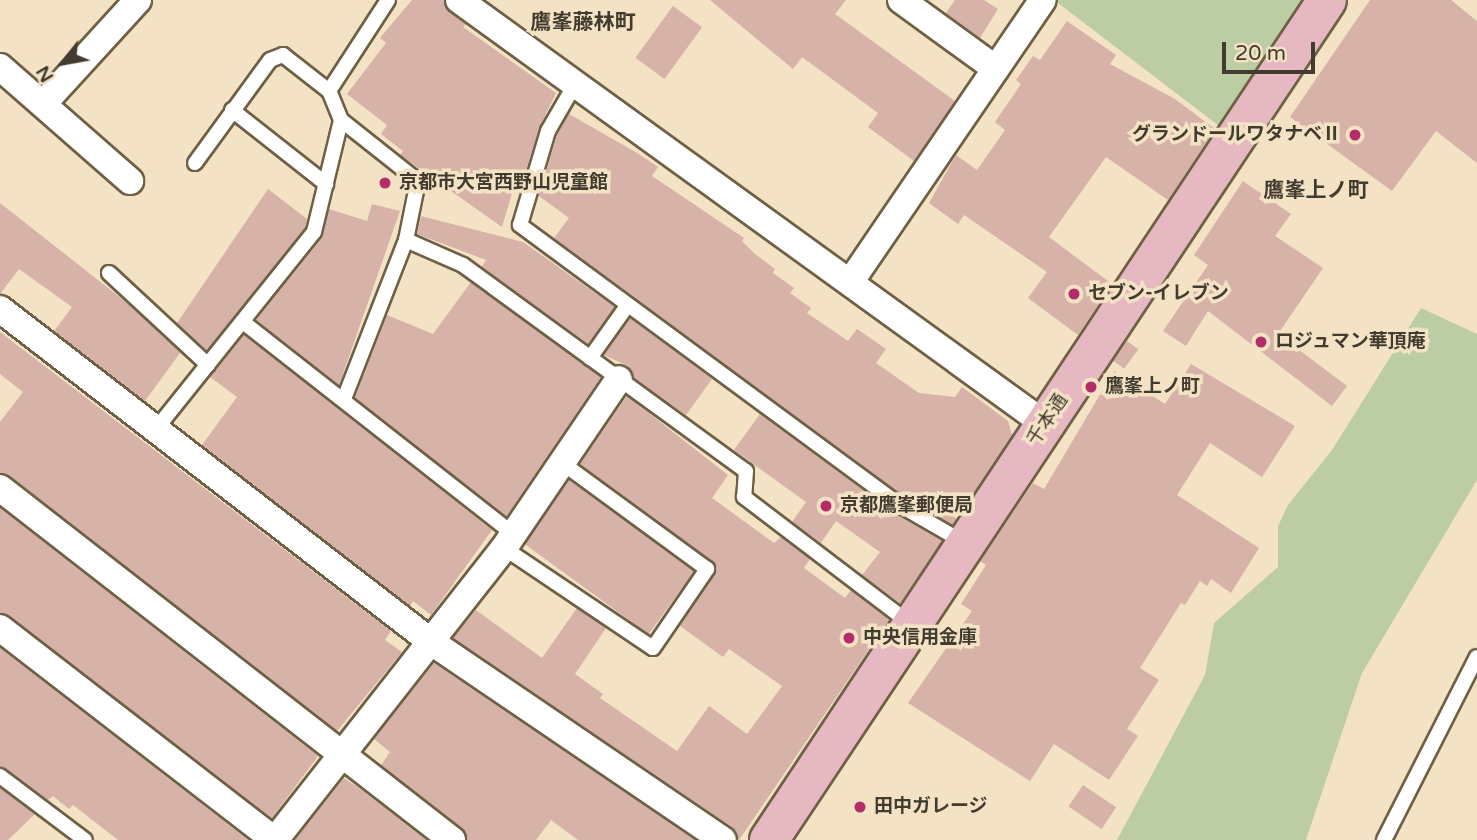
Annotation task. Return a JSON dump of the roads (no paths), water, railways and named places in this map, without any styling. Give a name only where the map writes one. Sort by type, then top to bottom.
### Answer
[{"type":"main road","name":"千本通","points":[[769,840],[1327,0]]},
{"type":"street","points":[[459,0],[574,86],[851,281],[1045,424]]},
{"type":"street","points":[[901,0],[996,69]]},
{"type":"street","points":[[851,281],[1043,0]]},
{"type":"street","points":[[43,104],[133,1]]},
{"type":"street","points":[[0,67],[130,181]]},
{"type":"street","points":[[4,319],[156,429],[430,641],[723,840]]},
{"type":"street","points":[[0,628],[275,840],[508,541],[619,379]]},
{"type":"street","points":[[0,488],[452,840]]},
{"type":"lane","points":[[329,91],[388,0]]},
{"type":"lane","points":[[195,163],[270,60],[283,55],[329,91],[341,121],[418,181],[406,240],[344,399]]},
{"type":"lane","points":[[574,86],[548,131],[520,225],[901,506],[966,544]]},
{"type":"lane","points":[[232,110],[326,184]]},
{"type":"lane","points":[[156,429],[314,232],[341,121]]},
{"type":"lane","points":[[406,240],[463,265],[746,471],[744,497],[912,625]]},
{"type":"lane","points":[[109,273],[208,365]]},
{"type":"lane","points":[[590,358],[627,306]]},
{"type":"lane","points":[[243,322],[344,399],[508,541],[653,648],[707,569],[562,463]]},
{"type":"lane","points":[[1384,840],[1477,657]]},
{"type":"lane","points":[[0,776],[85,840]]},
{"type":"place","name":"グランドールワタナベⅡ","points":[[1355,135]]},
{"type":"place","name":"京都市大宮西野山児童館","points":[[385,183]]},
{"type":"place","name":"セブン-イレブン","points":[[1074,294]]},
{"type":"place","name":"ロジュマン華頂庵","points":[[1261,342]]},
{"type":"place","name":"鷹峯上ノ町","points":[[1091,387]]},
{"type":"place","name":"京都鷹峯郵便局","points":[[826,506]]},
{"type":"place","name":"中央信用金庫","points":[[849,638]]},
{"type":"place","name":"田中ガレージ","points":[[860,807]]},
{"type":"district","name":"鷹峯藤林町","points":[[583,23]]},
{"type":"district","name":"鷹峯上ノ町","points":[[1316,191]]}]
